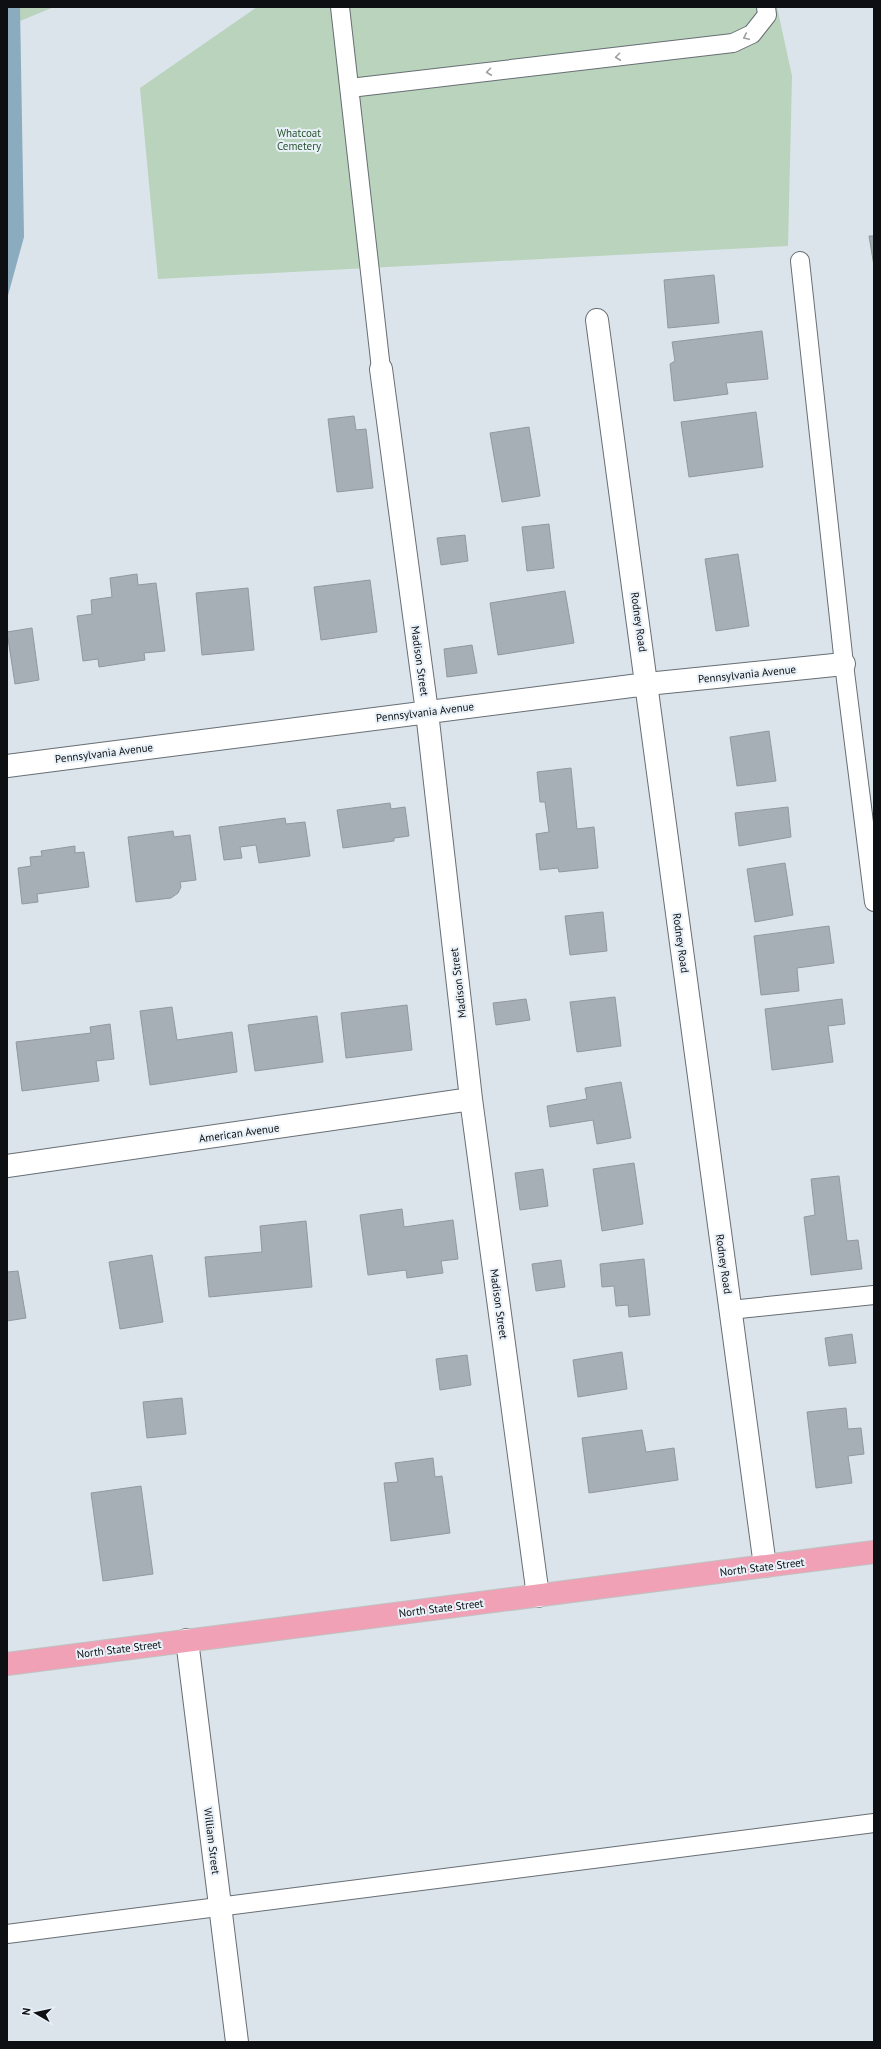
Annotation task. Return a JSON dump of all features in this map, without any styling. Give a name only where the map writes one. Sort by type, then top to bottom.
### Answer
[{"type":"main road","name":"North State Street","points":[[7,1664],[874,1552]]},
{"type":"street","name":"Rodney Road","points":[[597,320],[765,1566]]},
{"type":"street","name":"Madison Street","points":[[381,369],[427,712],[471,1099],[538,1596]]},
{"type":"street","name":"Pennsylvania Avenue","points":[[7,766],[647,684],[844,664]]},
{"type":"street","name":"American Avenue","points":[[7,1166],[471,1099]]},
{"type":"street","name":"William Street","points":[[187,1640],[238,2042]]},
{"type":"lane","points":[[340,7],[381,369]]},
{"type":"lane","points":[[350,88],[733,43],[752,34],[767,15],[766,7]]},
{"type":"lane","points":[[800,260],[844,664],[874,902]]},
{"type":"lane","points":[[730,1310],[874,1295]]},
{"type":"lane","points":[[7,1934],[874,1823]]},
{"type":"green space","points":[[20,7],[54,7],[20,21]]},
{"type":"green space","name":"Whatcoat Cemetery","points":[[257,7],[777,7],[792,76],[788,246],[158,279],[140,88]]},
{"type":"water","points":[[7,7],[20,7],[24,237],[7,299]]},
{"type":"building","points":[[869,236],[874,236],[874,266]]},
{"type":"building","points":[[714,275],[719,323],[668,328],[664,280]]},
{"type":"building","points":[[762,331],[768,379],[726,383],[728,394],[674,401],[670,364],[675,361],[672,342]]},
{"type":"building","points":[[756,412],[763,467],[689,477],[681,422]]},
{"type":"building","points":[[354,416],[356,430],[366,429],[373,488],[337,492],[328,419]]},
{"type":"building","points":[[529,427],[540,496],[502,502],[490,433]]},
{"type":"building","points":[[549,524],[554,568],[527,571],[522,527]]},
{"type":"building","points":[[465,535],[468,561],[441,565],[437,538]]},
{"type":"building","points":[[738,554],[749,626],[716,631],[705,559]]},
{"type":"building","points":[[137,574],[138,585],[156,583],[165,651],[144,653],[145,660],[99,667],[98,659],[83,661],[77,616],[92,614],[91,600],[112,597],[110,578]]},
{"type":"building","points":[[370,580],[377,632],[321,640],[314,587]]},
{"type":"building","points":[[248,588],[254,650],[202,655],[196,593]]},
{"type":"building","points":[[565,591],[574,643],[498,655],[490,603]]},
{"type":"building","points":[[32,628],[39,680],[15,684],[7,632]]},
{"type":"building","points":[[472,645],[477,673],[447,677],[444,649]]},
{"type":"building","points":[[769,731],[776,781],[737,786],[730,737]]},
{"type":"building","points":[[571,768],[577,829],[594,827],[598,868],[559,872],[558,868],[540,870],[536,834],[549,832],[545,802],[540,802],[537,772]]},
{"type":"building","points":[[390,803],[391,809],[405,807],[409,836],[394,838],[394,841],[343,848],[337,810]]},
{"type":"building","points":[[788,807],[791,837],[739,846],[735,813]]},
{"type":"building","points":[[285,818],[286,824],[305,822],[310,856],[259,863],[256,845],[240,847],[242,858],[224,860],[219,827]]},
{"type":"building","points":[[173,831],[174,837],[190,835],[196,880],[180,882],[181,887],[178,893],[171,898],[136,902],[128,837]]},
{"type":"building","points":[[75,846],[75,853],[84,852],[89,887],[37,894],[38,902],[22,904],[18,868],[31,866],[30,857],[42,856],[41,851]]},
{"type":"building","points":[[785,863],[793,915],[755,922],[747,869]]},
{"type":"building","points":[[603,912],[607,951],[570,955],[565,916]]},
{"type":"building","points":[[829,926],[834,963],[797,968],[799,991],[761,995],[754,936]]},
{"type":"building","points":[[615,997],[621,1046],[577,1052],[570,1002]]},
{"type":"building","points":[[526,999],[530,1020],[496,1025],[493,1003]]},
{"type":"building","points":[[842,999],[845,1024],[828,1026],[833,1062],[772,1070],[765,1009]]},
{"type":"building","points":[[407,1005],[412,1050],[346,1058],[341,1013]]},
{"type":"building","points":[[172,1007],[177,1040],[232,1032],[237,1072],[150,1085],[140,1011]]},
{"type":"building","points":[[317,1016],[323,1062],[255,1071],[248,1025]]},
{"type":"building","points":[[110,1024],[114,1059],[96,1061],[99,1081],[22,1091],[16,1042],[91,1033],[90,1027]]},
{"type":"building","points":[[621,1082],[631,1138],[597,1144],[593,1120],[550,1127],[547,1106],[587,1099],[585,1088]]},
{"type":"building","points":[[634,1163],[643,1224],[602,1231],[593,1169]]},
{"type":"building","points":[[543,1169],[548,1206],[520,1210],[515,1173]]},
{"type":"building","points":[[839,1176],[847,1241],[858,1240],[862,1269],[811,1275],[804,1217],[815,1215],[811,1179]]},
{"type":"building","points":[[402,1209],[404,1227],[453,1220],[458,1259],[441,1261],[443,1273],[407,1278],[406,1270],[368,1275],[360,1215]]},
{"type":"building","points":[[306,1221],[312,1287],[209,1297],[205,1257],[262,1252],[260,1226]]},
{"type":"building","points":[[152,1255],[163,1322],[120,1329],[109,1262]]},
{"type":"building","points":[[644,1259],[650,1315],[629,1317],[628,1305],[616,1306],[614,1286],[602,1287],[600,1264]]},
{"type":"building","points":[[561,1260],[565,1287],[536,1291],[532,1264]]},
{"type":"building","points":[[18,1271],[26,1318],[7,1321],[7,1272]]},
{"type":"building","points":[[852,1334],[856,1363],[829,1366],[825,1338]]},
{"type":"building","points":[[622,1352],[627,1389],[578,1397],[573,1360]]},
{"type":"building","points":[[467,1355],[471,1385],[440,1390],[436,1359]]},
{"type":"building","points":[[182,1398],[186,1434],[147,1438],[143,1402]]},
{"type":"building","points":[[846,1408],[848,1429],[861,1428],[864,1454],[848,1456],[852,1483],[816,1488],[807,1412]]},
{"type":"building","points":[[642,1430],[646,1452],[674,1448],[678,1480],[589,1493],[582,1438]]},
{"type":"building","points":[[433,1458],[435,1477],[442,1476],[450,1533],[391,1541],[384,1483],[398,1482],[395,1463]]},
{"type":"building","points":[[141,1486],[153,1574],[103,1581],[91,1493]]}]
